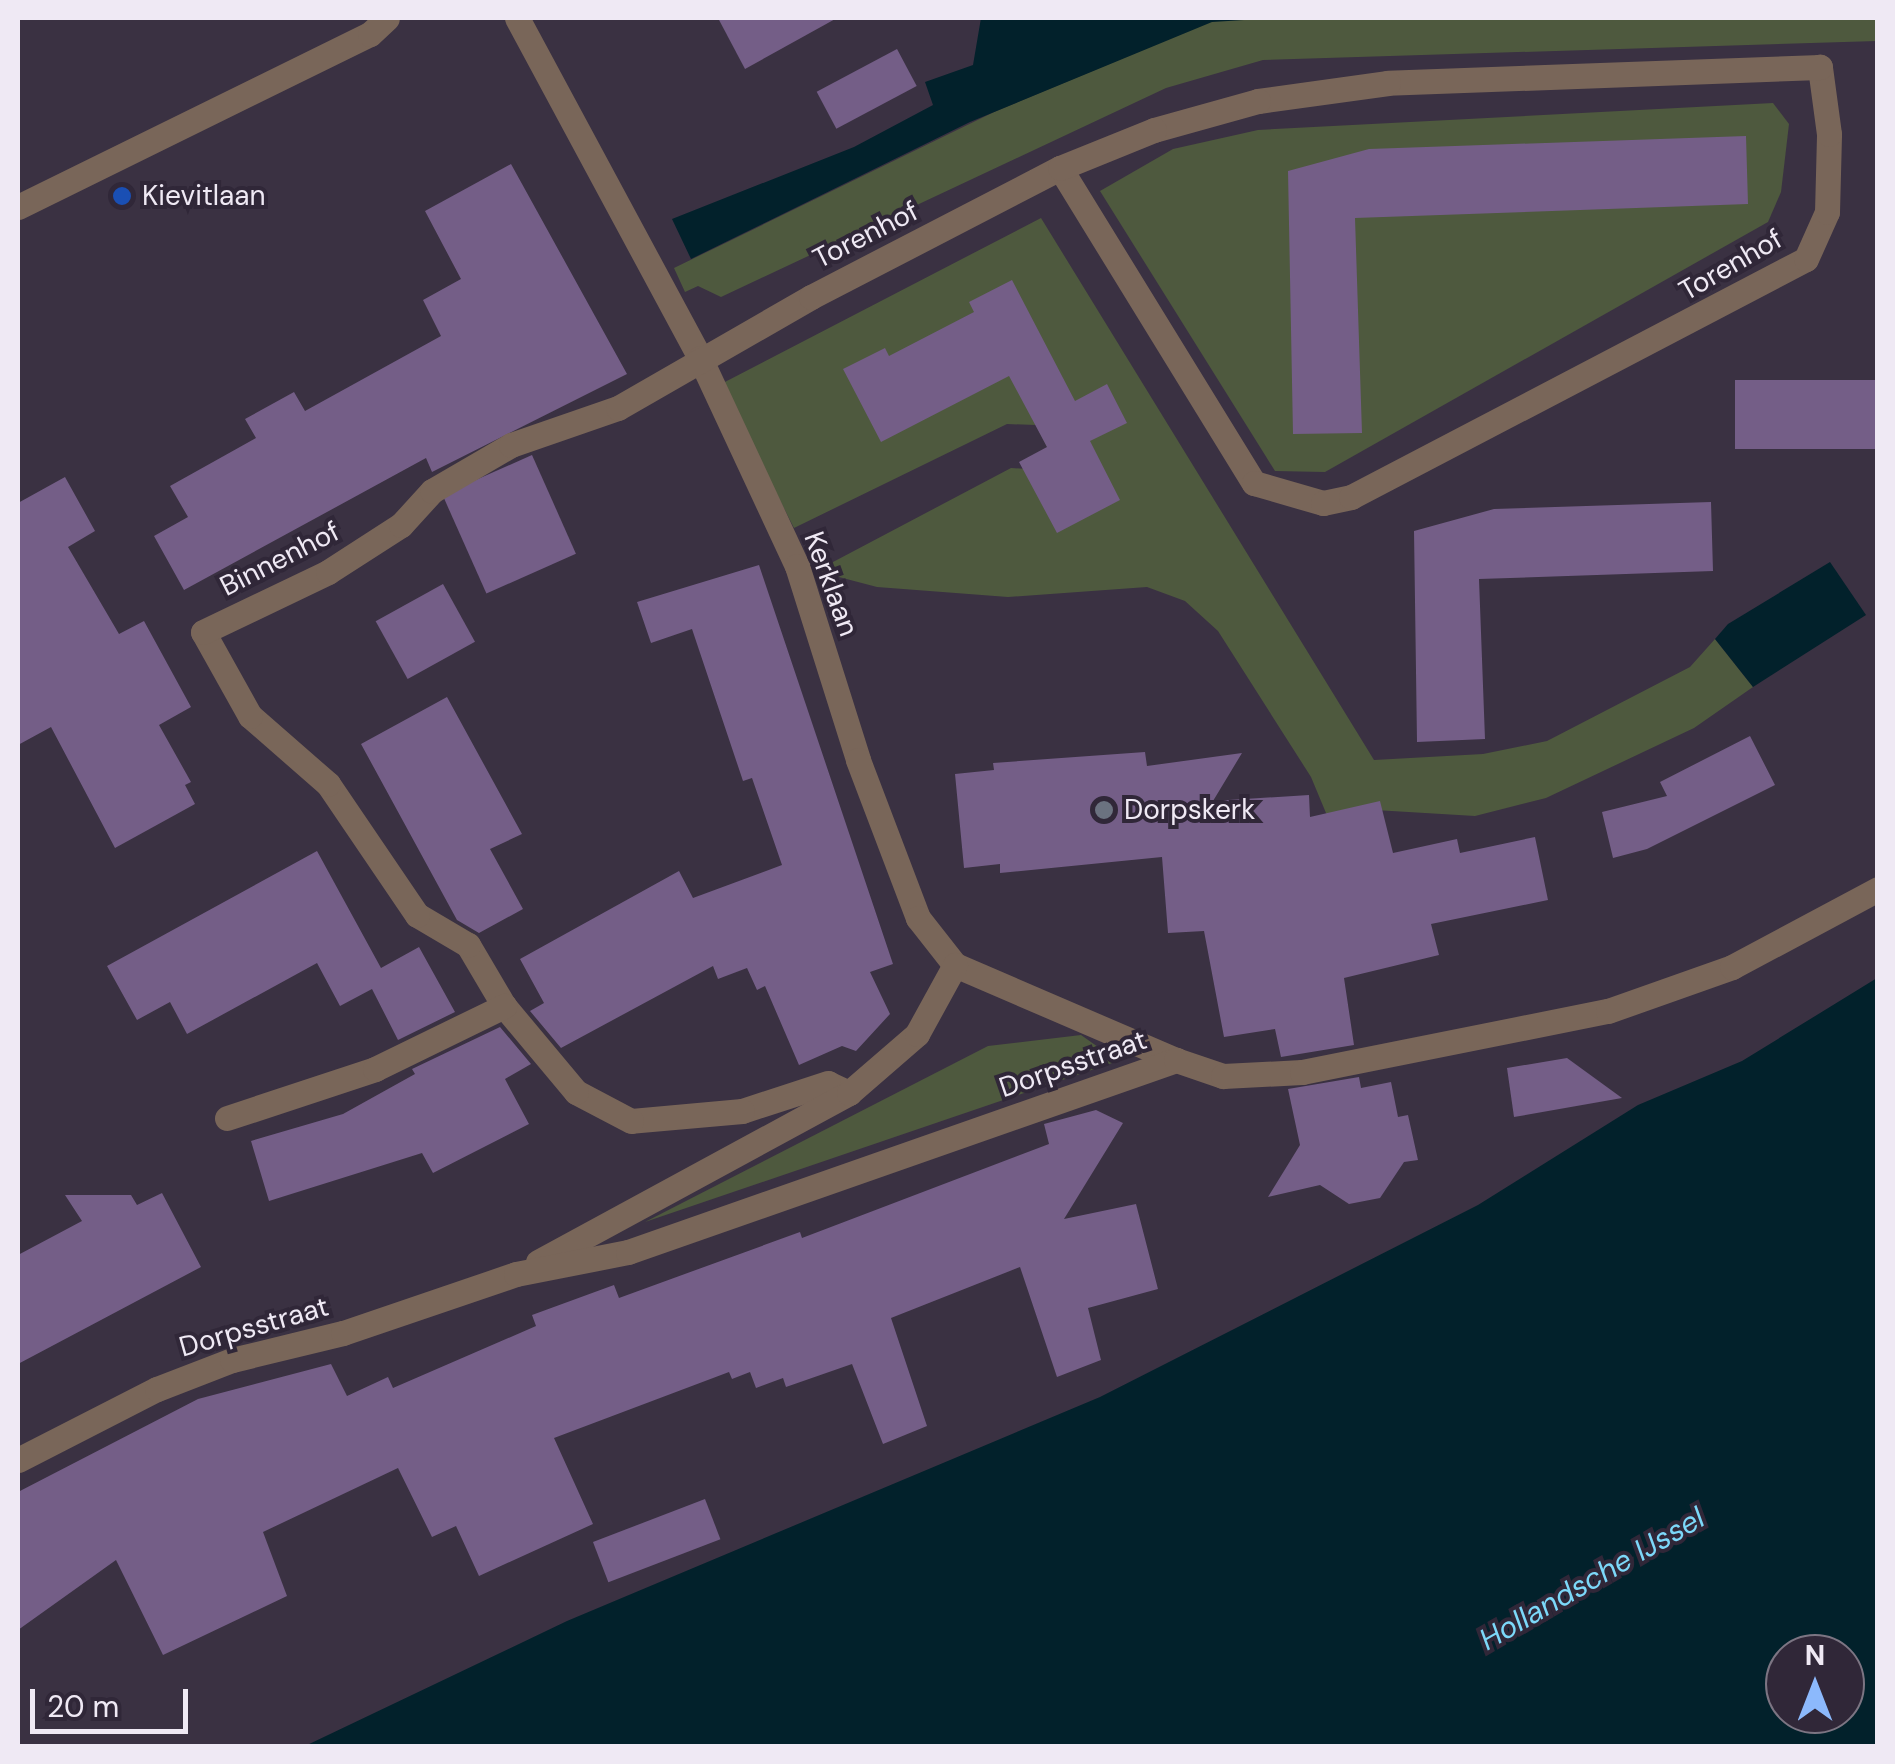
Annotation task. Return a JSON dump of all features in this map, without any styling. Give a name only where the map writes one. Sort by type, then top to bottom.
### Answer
[{"type":"street","points":[[18,207],[370,34],[387,18]]},
{"type":"street","name":"Kerklaan","points":[[517,18],[700,358],[797,566],[858,760],[918,918],[956,965],[1176,1060]]},
{"type":"street","name":"Torenhof","points":[[700,358],[1060,168],[1154,130],[1258,101],[1388,83],[1820,67],[1830,134],[1827,212],[1806,260],[1351,497],[1323,504],[1254,483],[1060,168]]},
{"type":"street","name":"Binnenhof","points":[[700,358],[618,408],[511,445],[432,491],[401,525],[328,572],[202,632],[250,716],[328,784],[417,916],[468,945],[504,1006],[576,1092],[631,1121],[742,1112],[828,1084],[849,1093]]},
{"type":"street","name":"Dorpsstraat","points":[[18,1460],[156,1389],[232,1360],[343,1333],[516,1274],[628,1252],[1176,1060],[1223,1076],[1302,1072],[1608,1011],[1732,967],[1878,889]]},
{"type":"street","name":"Dorpsstraat","points":[[516,1274],[849,1093],[917,1034],[956,965]]},
{"type":"street","points":[[227,1118],[375,1070],[504,1006]]},
{"type":"green space","points":[[1877,18],[1877,41],[1263,60],[1166,88],[721,297],[698,286],[685,292],[674,268],[994,112],[1212,21]]},
{"type":"green space","points":[[1773,103],[1789,124],[1781,192],[1768,222],[1325,472],[1275,471],[1100,191],[1173,149],[1258,130]]},
{"type":"green space","points":[[1041,218],[1374,760],[1483,754],[1547,741],[1690,667],[1715,639],[1753,687],[1694,728],[1546,798],[1475,816],[1375,810],[1331,825],[1311,777],[1218,631],[1185,601],[1147,587],[1008,597],[877,587],[816,571],[1011,468],[1059,471],[1036,425],[1007,424],[794,528],[721,384]]},
{"type":"green space","points":[[1081,1035],[1118,1061],[645,1222],[988,1046]]},
{"type":"water","points":[[981,18],[1278,18],[1212,22],[970,122],[691,259],[672,219],[854,147],[933,105],[925,82],[973,65]]},
{"type":"water","points":[[1830,562],[1866,615],[1753,687],[1715,639],[1728,624]]},
{"type":"water","name":"Hollandsche IJssel","points":[[1877,978],[1877,1746],[305,1746],[567,1621],[1100,1397],[1478,1205],[1638,1105],[1742,1061]]},
{"type":"building","points":[[718,18],[837,18],[745,69]]},
{"type":"building","points":[[897,49],[917,86],[836,129],[817,92]]},
{"type":"building","points":[[1746,136],[1748,204],[1355,218],[1362,433],[1293,434],[1288,171],[1369,149]]},
{"type":"building","points":[[511,164],[627,374],[432,472],[426,458],[184,590],[154,536],[188,517],[170,486],[256,438],[245,419],[294,392],[305,411],[441,336],[423,300],[461,279],[425,211]]},
{"type":"building","points":[[1012,280],[1075,401],[1107,384],[1127,423],[1090,441],[1120,500],[1057,533],[1019,462],[1047,447],[1009,376],[881,442],[843,369],[885,348],[889,356],[974,312],[969,302]]},
{"type":"building","points":[[1735,380],[1878,380],[1878,449],[1735,449]]},
{"type":"building","points":[[532,455],[576,554],[486,594],[442,495]]},
{"type":"building","points":[[65,477],[95,531],[68,547],[119,634],[144,621],[191,707],[159,725],[191,782],[185,785],[195,804],[115,848],[51,727],[18,745],[18,503]]},
{"type":"building","points":[[1711,502],[1713,571],[1479,579],[1485,739],[1417,742],[1414,531],[1494,509]]},
{"type":"building","points":[[759,565],[893,964],[870,972],[890,1014],[856,1051],[842,1046],[799,1065],[765,986],[757,990],[747,968],[718,979],[713,966],[561,1048],[530,1011],[544,1003],[520,959],[679,871],[693,898],[782,865],[752,778],[743,781],[692,629],[651,643],[637,602]]},
{"type":"building","points":[[443,584],[475,642],[408,679],[376,621]]},
{"type":"building","points":[[447,697],[522,834],[490,849],[523,909],[479,933],[457,920],[361,744]]},
{"type":"building","points":[[1750,736],[1775,785],[1647,849],[1613,858],[1602,812],[1667,796],[1660,782]]},
{"type":"building","points":[[1145,752],[1147,766],[1242,753],[1213,801],[1309,795],[1310,817],[1380,801],[1393,853],[1457,839],[1460,853],[1535,837],[1548,900],[1431,924],[1439,955],[1344,978],[1354,1045],[1281,1057],[1275,1029],[1224,1037],[1204,931],[1168,933],[1162,857],[1000,873],[1000,864],[964,868],[955,774],[994,770],[993,763]]},
{"type":"building","points":[[317,851],[381,968],[419,947],[455,1012],[398,1040],[372,989],[340,1006],[317,963],[187,1034],[170,1002],[137,1020],[107,966]]},
{"type":"building","points":[[500,1027],[531,1064],[505,1079],[529,1124],[433,1173],[422,1153],[269,1201],[251,1141],[343,1114],[415,1074],[412,1069]]},
{"type":"building","points":[[1567,1058],[1622,1098],[1514,1117],[1507,1068]]},
{"type":"building","points":[[1359,1077],[1361,1088],[1391,1082],[1398,1117],[1408,1115],[1418,1160],[1404,1162],[1380,1198],[1349,1204],[1320,1185],[1268,1197],[1300,1145],[1288,1089]]},
{"type":"building","points":[[1096,1110],[1123,1123],[1064,1219],[1136,1204],[1158,1289],[1088,1308],[1101,1360],[1057,1377],[1020,1267],[891,1318],[927,1426],[883,1444],[852,1364],[786,1387],[783,1378],[756,1388],[750,1372],[732,1379],[729,1372],[554,1438],[593,1524],[479,1576],[456,1526],[432,1537],[398,1468],[263,1532],[287,1596],[163,1655],[116,1560],[18,1630],[18,1492],[198,1399],[331,1364],[347,1396],[388,1377],[393,1388],[536,1326],[532,1315],[614,1285],[619,1298],[800,1232],[802,1238],[1049,1144],[1044,1124]]},
{"type":"building","points":[[162,1193],[201,1267],[18,1364],[18,1255],[82,1221],[65,1195],[131,1195],[137,1205]]},
{"type":"building","points":[[705,1499],[720,1539],[608,1582],[593,1542]]},
{"type":"place","name":"Kievitlaan","points":[[122,196]]},
{"type":"place","name":"Dorpskerk","points":[[1104,810]]}]
